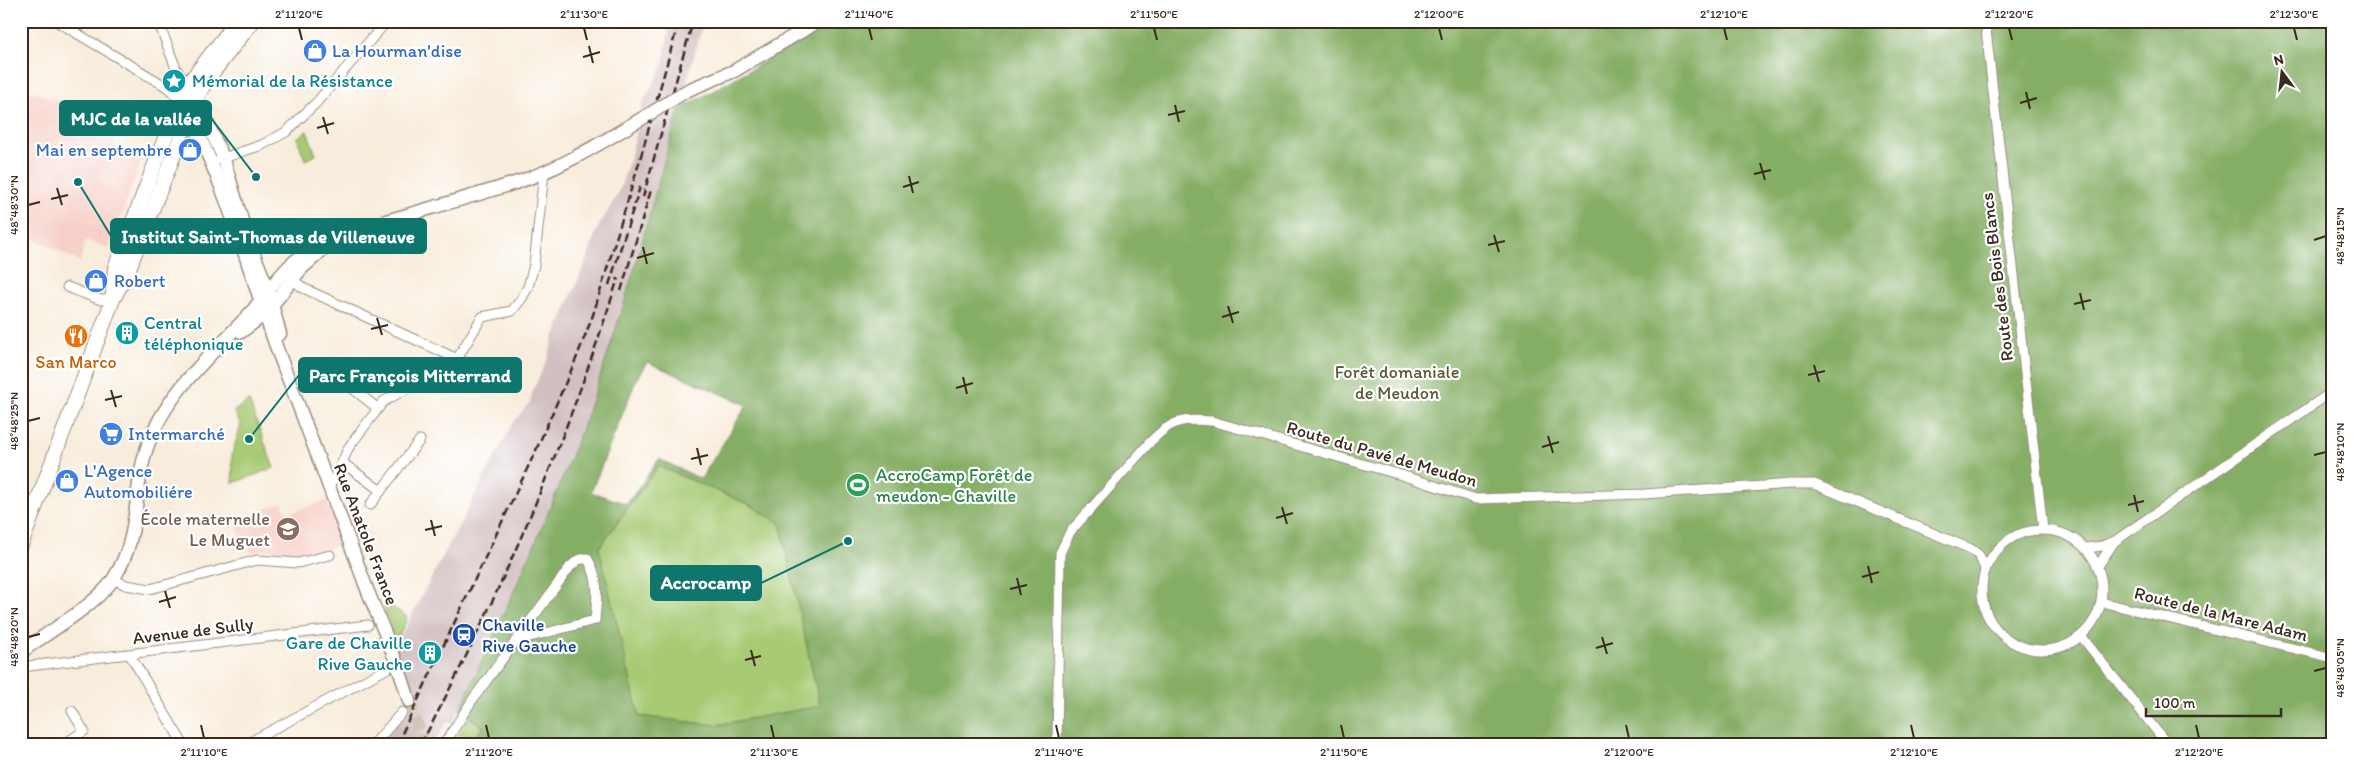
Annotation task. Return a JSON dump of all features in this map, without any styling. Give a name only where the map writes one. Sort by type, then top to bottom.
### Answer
[{"type":"main road","points":[[113,300],[115,268],[180,99],[187,84],[237,21]]},
{"type":"main road","points":[[21,545],[113,300],[127,273],[196,99],[206,81],[253,21]]},
{"type":"main road","points":[[21,652],[94,600],[114,580],[128,552],[135,527],[140,475],[149,441],[168,404],[202,366],[266,302],[289,275],[296,260],[314,248],[354,230],[544,173],[648,115],[700,81],[803,21]]},
{"type":"main road","points":[[688,90],[734,71],[819,21]]},
{"type":"main road","name":"Rue Anatole France","points":[[187,84],[223,157],[290,380],[367,590],[399,668],[406,707]]},
{"type":"main road","name":"Rue Anatole France","points":[[180,99],[214,172],[266,302]]},
{"type":"main road","points":[[21,645],[58,625]]},
{"type":"street","points":[[56,21],[167,87],[180,99]]},
{"type":"street","points":[[158,21],[177,71],[187,84]]},
{"type":"street","points":[[214,172],[218,162],[223,157],[262,145],[286,132],[316,103],[387,21]]},
{"type":"street","name":"Route des Bois Blancs","points":[[1985,21],[2043,530]]},
{"type":"street","points":[[328,482],[334,480],[343,463],[348,447],[377,408],[387,399],[457,359],[482,317],[493,313],[512,311],[522,298],[534,265],[544,173]]},
{"type":"street","points":[[289,275],[297,285],[501,379]]},
{"type":"street","points":[[67,287],[101,300],[113,300]]},
{"type":"street","points":[[336,376],[377,408]]},
{"type":"street","points":[[2086,548],[2114,542],[2333,391]]},
{"type":"street","name":"Route du Pavé de Meudon","points":[[1057,744],[1060,553],[1070,532],[1151,441],[1163,430],[1185,419],[1212,421],[1476,500],[1644,494],[1814,484],[1971,549],[1979,555],[1985,569]]},
{"type":"street","points":[[370,505],[420,440]]},
{"type":"street","points":[[343,463],[381,491]]},
{"type":"street","points":[[2043,530],[2066,535],[2086,548],[2098,566],[2101,581],[2101,602],[2096,616],[2081,636],[2062,646],[2038,650],[2011,642],[2001,634],[1986,612],[1982,596],[1985,569],[1991,557],[2002,544],[2026,532],[2043,530]]},
{"type":"street","points":[[2098,566],[2114,542]]},
{"type":"street","points":[[114,580],[139,588],[150,589],[257,560],[298,563],[330,556]]},
{"type":"street","points":[[444,744],[515,641],[570,567],[578,560],[588,558],[595,570],[598,593],[595,620],[515,641]]},
{"type":"street","name":"Route de la Mare Adam","points":[[2101,602],[2333,658]]},
{"type":"street","name":"Avenue de Sully","points":[[21,667],[368,626]]},
{"type":"street","points":[[2081,636],[2167,744]]},
{"type":"street","points":[[130,655],[183,744]]},
{"type":"street","points":[[246,744],[388,668]]},
{"type":"street","points":[[374,744],[406,707]]},
{"type":"street","points":[[64,744],[84,731],[72,710]]},
{"type":"shaded area","points":[[670,21],[704,21],[603,371],[560,484],[453,723],[446,723],[434,744],[378,744],[402,717],[414,696],[395,647],[513,423],[530,402],[533,390],[548,358],[553,340],[589,254],[596,231],[619,192],[631,155],[643,103],[663,66]]},
{"type":"shaded area","points":[[31,91],[120,124],[113,145],[143,156],[109,249],[86,240],[80,262],[21,232],[21,108]]},
{"type":"shaded area","name":"École maternelle Le Muguet","points":[[327,500],[343,541],[325,551],[315,553],[267,550],[252,553],[238,532],[237,525],[247,515],[282,503],[287,514]]},
{"type":"green space","name":"Forêt domaniale de Meudon","points":[[836,21],[2333,21],[2333,744],[468,744],[484,727],[460,709],[536,542],[587,414],[623,307],[679,110]],"holes":[[[647,362],[747,405],[701,479],[659,459],[627,504],[591,492],[637,378]],[[658,466],[750,505],[780,523],[820,706],[716,725],[639,716],[599,548]]]},
{"type":"green space","points":[[307,131],[316,155],[305,160],[297,138]]},
{"type":"green space","points":[[249,401],[274,468],[233,483],[232,454],[241,425],[234,411]]},
{"type":"green space","points":[[658,466],[750,505],[780,523],[820,706],[716,725],[639,717],[599,548]]},
{"type":"green space","points":[[389,605],[406,616],[407,619],[399,636],[394,636],[384,607]]},
{"type":"green space","points":[[469,717],[483,727],[467,744],[453,744]]},
{"type":"tunnel","points":[[409,701],[424,744]]},
{"type":"railway","points":[[397,744],[537,448],[576,359],[593,315],[679,21]]},
{"type":"railway","points":[[643,197],[693,21]]},
{"type":"railway","points":[[609,285],[640,187]]},
{"type":"railway","points":[[621,291],[651,190]]},
{"type":"railway","points":[[421,744],[478,631],[530,516],[577,398],[618,278]]},
{"type":"place","name":"La Hourman'dise","points":[[315,51]]},
{"type":"place","name":"Mémorial de la Résistance","points":[[174,81]]},
{"type":"place","name":"Mai en septembre","points":[[190,150]]},
{"type":"place","name":"MJC de la vallée","points":[[256,177]]},
{"type":"place","name":"Institut Saint-Thomas de Villeneuve","points":[[78,182]]},
{"type":"place","name":"Robert","points":[[96,281]]},
{"type":"place","name":"Central téléphonique","points":[[127,333]]},
{"type":"place","name":"San Marco","points":[[76,336]]},
{"type":"place","name":"Intermarché","points":[[111,434]]},
{"type":"place","name":"Parc François Mitterrand","points":[[249,439]]},
{"type":"place","name":"L'Agence Automobiliére","points":[[67,481]]},
{"type":"place","name":"AccroCamp Forêt de meudon - Chaville","points":[[858,485]]},
{"type":"place","name":"École maternelle Le Muguet","points":[[288,529]]},
{"type":"place","name":"Accrocamp","points":[[848,541]]},
{"type":"place","name":"Chaville Rive Gauche","points":[[464,635]]},
{"type":"place","name":"Gare de Chaville Rive Gauche","points":[[430,653]]}]
